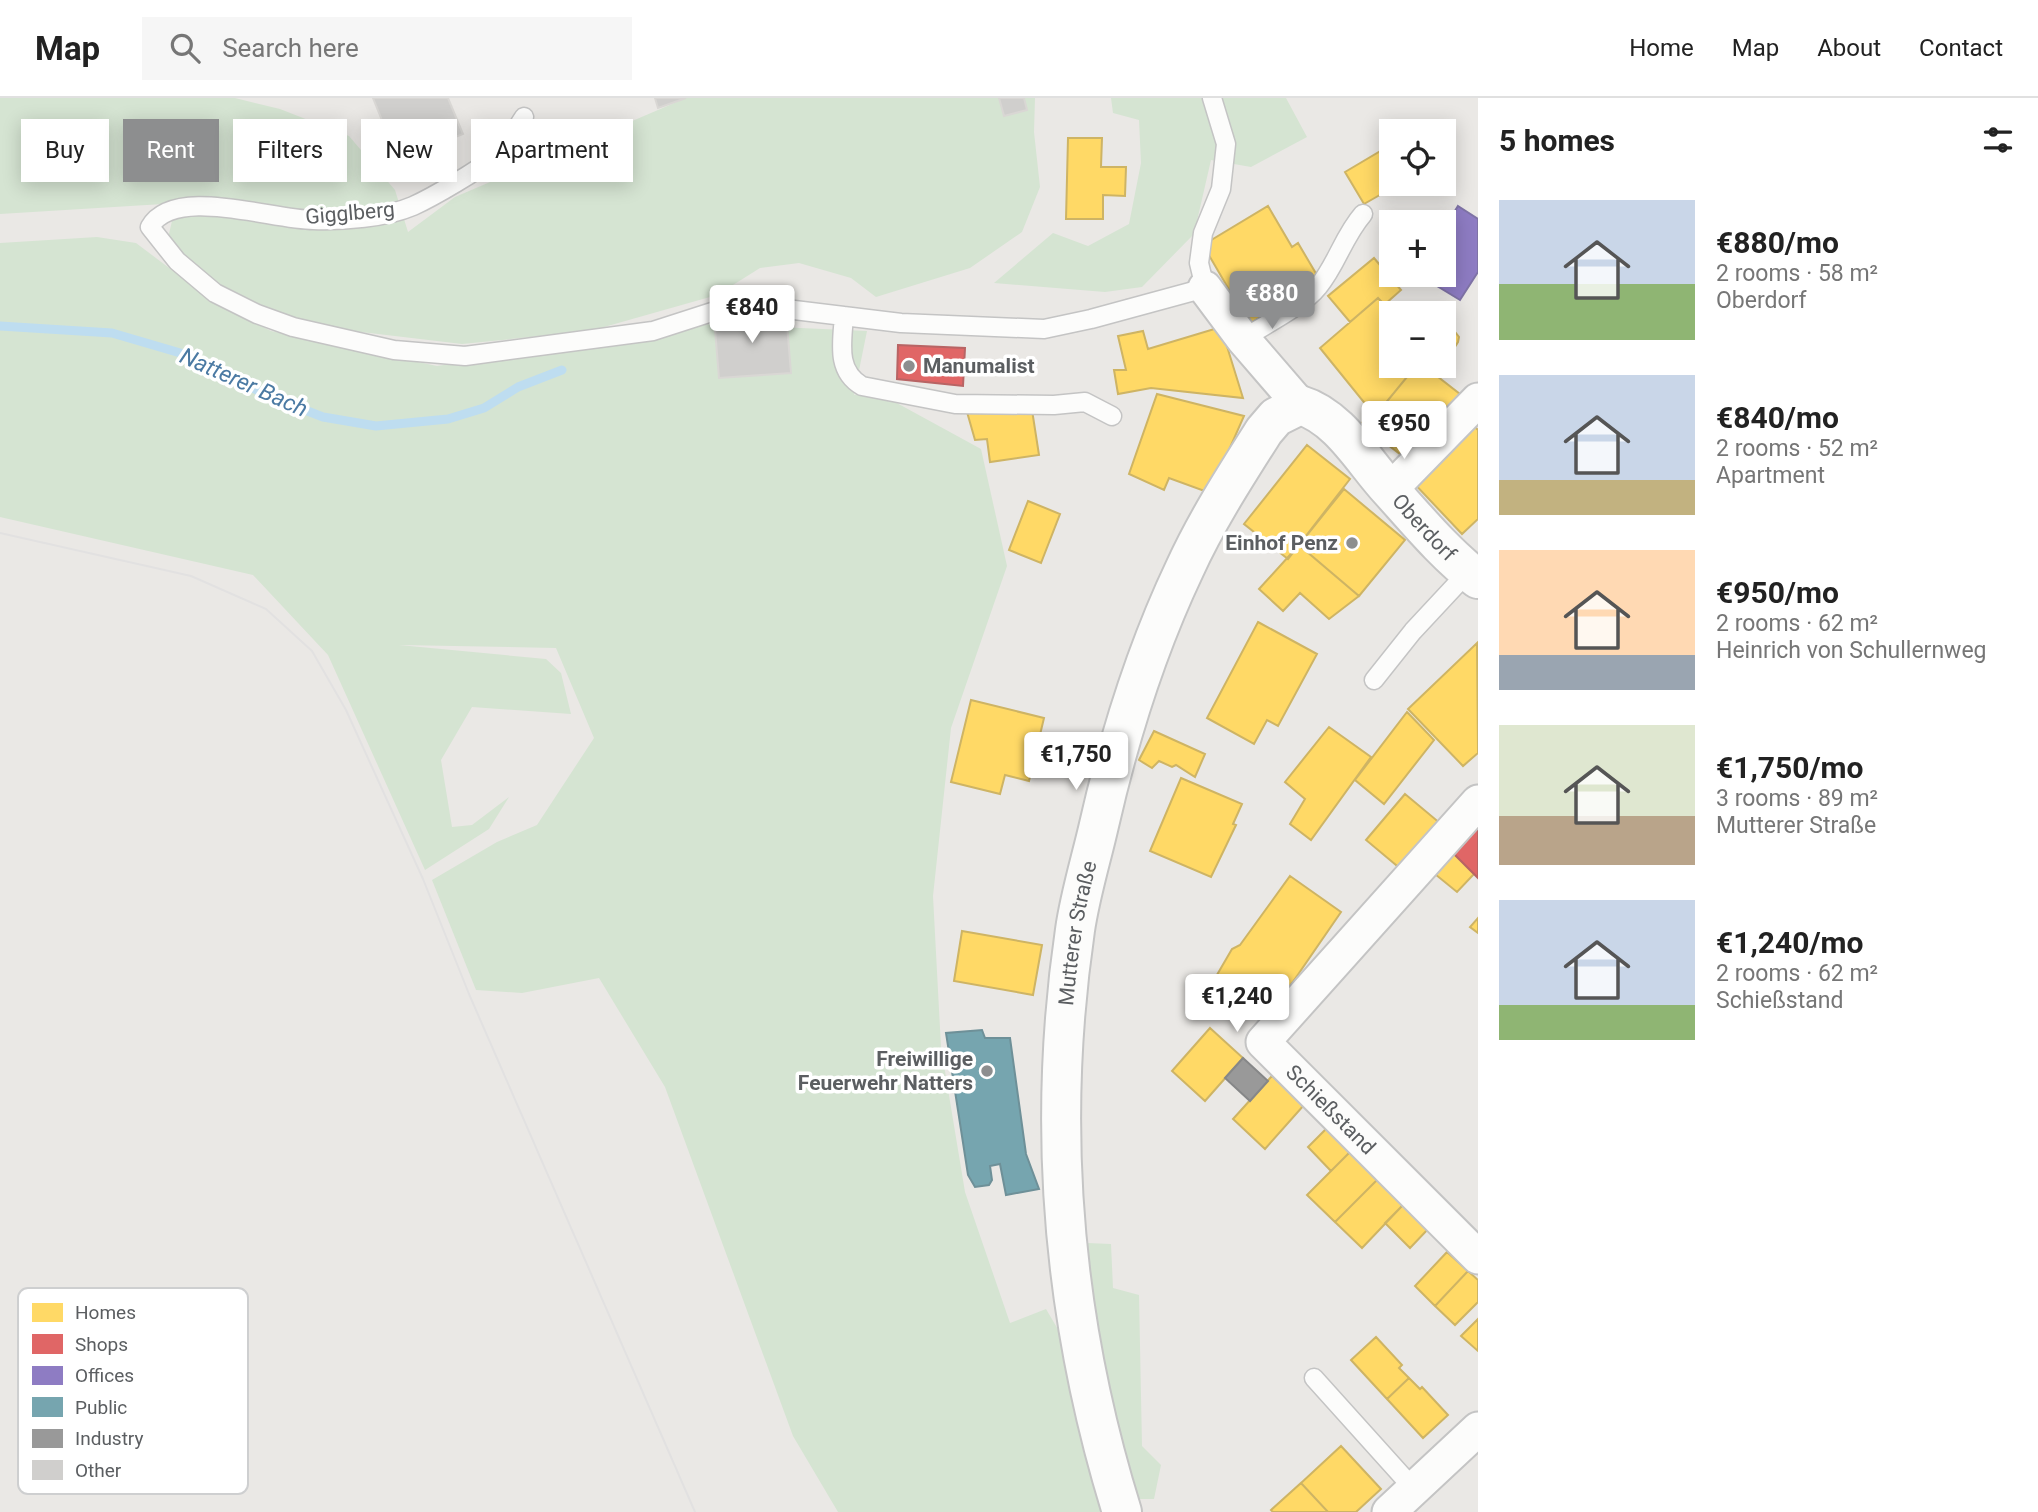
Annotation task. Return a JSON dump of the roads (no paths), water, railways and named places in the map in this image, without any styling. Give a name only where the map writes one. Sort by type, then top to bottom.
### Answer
[{"type":"street","name":"Oberdorf","points":[[1205,288],[1243,339],[1300,405],[1314,409],[1328,420],[1390,490],[1473,575]]},
{"type":"street","points":[[1390,490],[1478,400]]},
{"type":"street","name":"Mutterer Straße","points":[[1122,1512],[1086,1374],[1070,1283],[1063,1211],[1059,1117],[1063,1037],[1075,928],[1120,741],[1169,601],[1205,531],[1264,431],[1276,417],[1300,405]]},
{"type":"street","name":"Schießstand","points":[[1478,803],[1264,1042],[1478,1257]]},
{"type":"street","points":[[1389,1512],[1478,1430]]},
{"type":"lane","points":[[1112,416],[1085,401],[1054,405],[955,404],[862,386],[851,380],[842,360],[844,316],[980,328],[1044,329],[1205,288],[1199,263],[1203,233],[1221,189],[1226,144],[1212,98]]},
{"type":"lane","name":"Gigglberg","points":[[524,117],[497,155],[412,206],[377,215],[311,221],[240,209],[181,208],[166,210],[156,217],[150,227],[177,261],[215,293],[257,314],[293,327],[394,350],[466,356],[653,331],[715,311],[786,309],[844,316]]},
{"type":"lane","points":[[1243,339],[1316,290],[1327,275],[1347,232],[1363,214]]},
{"type":"lane","points":[[1374,680],[1413,632],[1473,575]]},
{"type":"lane","points":[[1314,1378],[1413,1488]]},
{"type":"waterway","name":"Natterer Bach","points":[[0,326],[112,333],[194,357],[266,395],[323,417],[376,426],[448,419],[484,408],[518,387],[562,370]]},
{"type":"tram line","points":[[0,533],[191,576],[266,609],[312,651],[346,710],[423,879],[469,994],[695,1512]]},
{"type":"place","name":"Manumalist","points":[[909,366]]},
{"type":"place","name":"Einhof Penz","points":[[1352,543]]},
{"type":"place","name":"Freiwillige Feuerwehr Natters","points":[[987,1071]]}]
